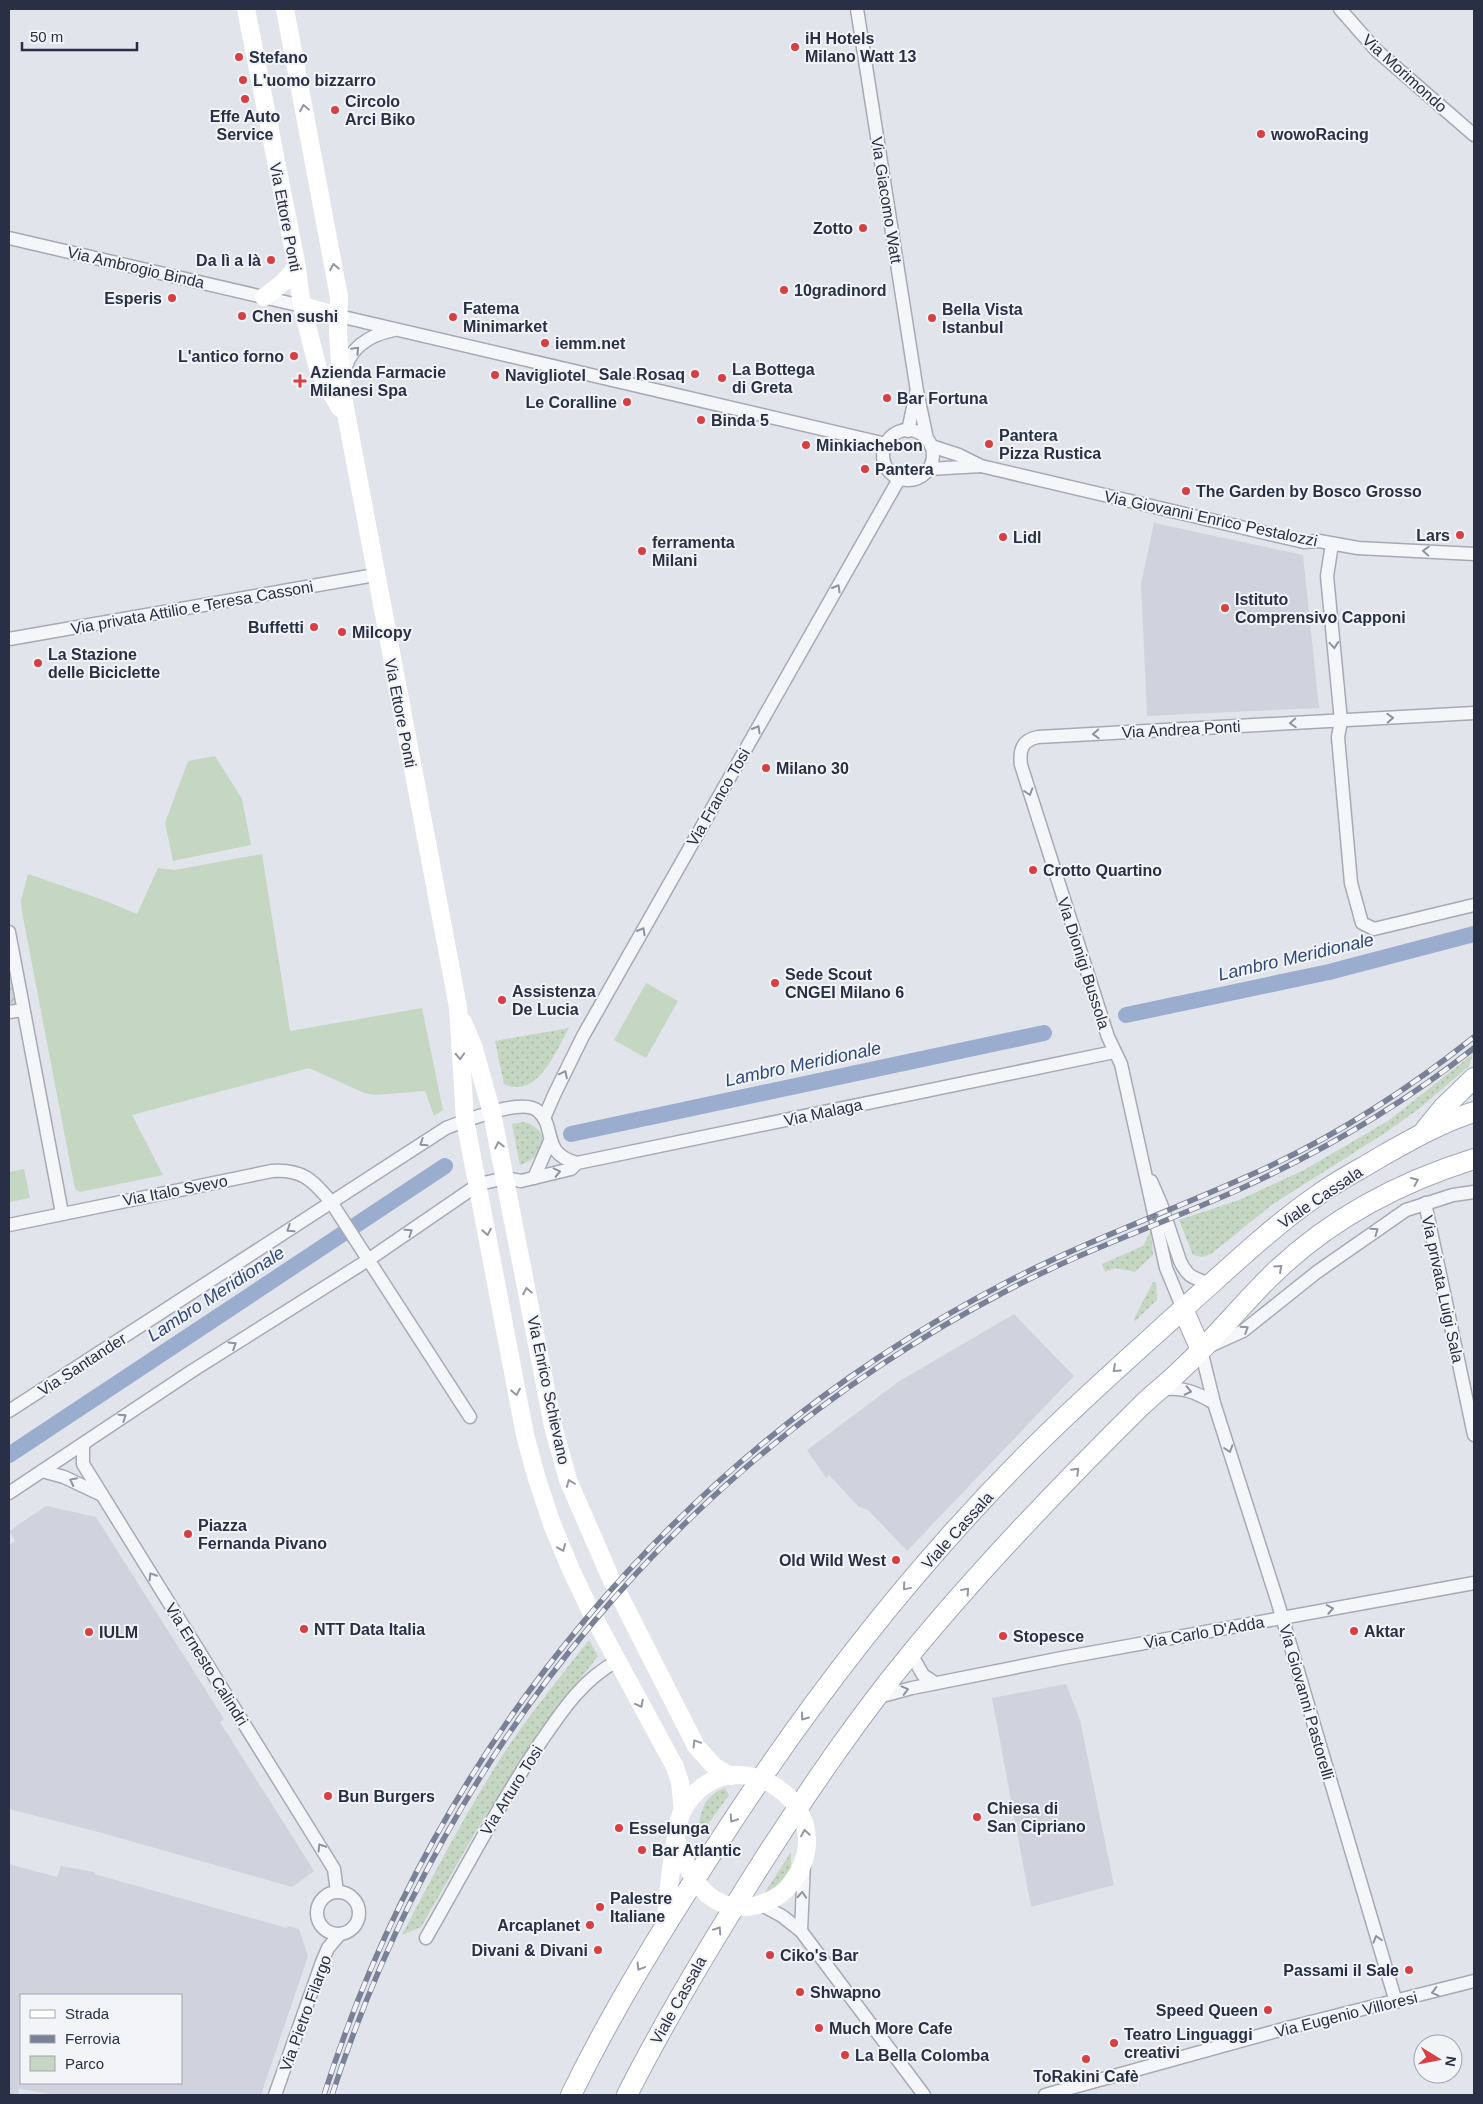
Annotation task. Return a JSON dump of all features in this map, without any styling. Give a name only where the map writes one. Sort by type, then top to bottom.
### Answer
[{"type":"main road","points":[[1422,1133],[1443,1108],[1474,1078]]},
{"type":"main road","name":"Viale Cassala","points":[[571,2095],[620,2001],[665,1925],[760,1778],[832,1677],[930,1558],[1023,1458],[1210,1284],[1280,1224],[1320,1194],[1422,1133],[1474,1112]]},
{"type":"main road","name":"Viale Cassala","points":[[627,2095],[685,1988],[733,1907],[820,1773],[911,1654],[996,1556],[1072,1475],[1201,1350],[1276,1270],[1316,1238],[1356,1210],[1398,1188],[1441,1170],[1474,1160]]},
{"type":"main road","points":[[1183,1309],[1201,1350]]},
{"type":"street","name":"Via Ettore Ponti","points":[[246,9],[296,266],[302,306],[318,369],[346,419]]},
{"type":"street","name":"Via Ettore Ponti","points":[[285,9],[336,278],[342,392],[346,419],[458,1007],[466,1120]]},
{"type":"street","name":"Via Giacomo Watt","points":[[857,9],[917,391],[929,443]]},
{"type":"street","name":"Via Morimondo","points":[[1340,9],[1376,50],[1474,135]]},
{"type":"street","name":"Via Ambrogio Binda","points":[[9,238],[886,444]]},
{"type":"street","points":[[264,297],[292,274],[296,266]]},
{"type":"street","name":"Via Ambrogio Binda","points":[[342,392],[346,363],[351,354],[371,336],[395,330]]},
{"type":"street","name":"Via Giacomo Watt","points":[[908,431],[917,391]]},
{"type":"street","points":[[899,479],[891,474],[886,467],[883,455],[886,444],[895,434],[908,431]]},
{"type":"street","name":"Via Giovanni Enrico Pestalozzi","points":[[908,431],[919,433],[929,443],[981,466],[1304,542],[1319,541],[1358,548],[1474,554]]},
{"type":"street","points":[[929,443],[932,459],[929,469]]},
{"type":"street","name":"Via Giovanni Enrico Pestalozzi","points":[[899,479],[916,479],[929,469],[981,466]]},
{"type":"street","name":"Via Franco Tosi","points":[[544,1118],[554,1093],[583,1036],[899,479]]},
{"type":"street","points":[[1332,544],[1328,576],[1341,721],[1338,737],[1351,883],[1362,923],[1374,929],[1474,905]]},
{"type":"street","name":"Via privata Attilio e Teresa Cassoni","points":[[9,639],[375,575]]},
{"type":"street","name":"Via Andrea Ponti","points":[[1022,745],[1030,739],[1038,737],[1474,713]]},
{"type":"street","name":"Via Dionigi Bussola","points":[[1022,745],[1019,754],[1021,765],[1108,1037],[1121,1064],[1139,1154],[1166,1268],[1183,1309]]},
{"type":"street","points":[[9,932],[62,1212]]},
{"type":"street","name":"Via Ettore Ponti","points":[[458,1007],[473,1046],[492,1113]]},
{"type":"street","points":[[9,1012],[23,1010]]},
{"type":"street","name":"Via Malaga","points":[[479,1184],[506,1178],[521,1181],[571,1169],[577,1163],[1114,1052]]},
{"type":"street","name":"Via Santander","points":[[9,1411],[334,1207],[446,1128],[492,1113],[528,1106],[538,1110],[544,1118]]},
{"type":"street","name":"Via Enrico Schievano","points":[[492,1113],[553,1426],[568,1480],[612,1581],[696,1746],[715,1767],[730,1776]]},
{"type":"street","points":[[544,1118],[550,1141],[556,1151],[566,1160],[577,1163]]},
{"type":"street","name":"Via Enrico Schievano","points":[[466,1120],[516,1389],[537,1478],[571,1570],[591,1612],[675,1767],[680,1782],[683,1810]]},
{"type":"street","points":[[534,1178],[550,1141]]},
{"type":"street","name":"Via Dionigi Bussola","points":[[1139,1154],[1161,1204],[1180,1261],[1193,1279],[1210,1284]]},
{"type":"street","name":"Via Italo Svevo","points":[[9,1225],[62,1212],[272,1171],[287,1170],[307,1176],[334,1207]]},
{"type":"street","points":[[9,1493],[192,1371],[368,1260],[479,1184]]},
{"type":"street","name":"Viale Cassala","points":[[1201,1350],[1243,1332],[1317,1272],[1406,1210],[1425,1203],[1474,1192]]},
{"type":"street","name":"Via privata Luigi Sala","points":[[1425,1203],[1474,1435]]},
{"type":"street","points":[[334,1207],[470,1416]]},
{"type":"street","name":"Via Giovanni Pastorelli","points":[[1201,1350],[1214,1403],[1282,1617],[1396,2002]]},
{"type":"street","points":[[1160,1390],[1172,1388],[1194,1391],[1214,1403]]},
{"type":"street","name":"Via Ernesto Calindri","points":[[82,1444],[83,1464],[334,1869],[337,1892]]},
{"type":"street","points":[[42,1471],[64,1477],[102,1495]]},
{"type":"street","name":"Via Carlo D'Adda","points":[[876,1698],[934,1683],[1282,1617],[1474,1583]]},
{"type":"street","points":[[911,1654],[923,1675],[934,1683]]},
{"type":"street","name":"Via Arturo Tosi","points":[[426,1938],[478,1843],[522,1771],[564,1708],[588,1681],[617,1661]]},
{"type":"street","name":"Viale Cassala","points":[[665,1925],[678,1824],[683,1810],[699,1790],[717,1780],[730,1776],[760,1778],[782,1790],[798,1808],[803,1818],[807,1842],[804,1859],[797,1875],[788,1888],[778,1896],[760,1904],[733,1907]]},
{"type":"street","points":[[676,1840],[694,1880],[721,1904],[733,1907]]},
{"type":"street","points":[[801,1931],[804,1859]]},
{"type":"street","points":[[337,1892],[351,1896],[356,1902],[359,1912],[358,1919],[353,1927],[340,1934],[323,1928],[317,1914],[322,1900],[327,1895],[337,1892]]},
{"type":"street","points":[[760,1904],[782,1916],[801,1931],[924,2095]]},
{"type":"street","name":"Via Pietro Filargo","points":[[275,2095],[322,1962],[328,1948],[340,1934]]},
{"type":"street","name":"Via Eugenio Villoresi","points":[[1045,2095],[1286,2028],[1474,1981]]},
{"type":"shaded area","name":"Istituto Comprensivo Capponi","points":[[1154,523],[1303,555],[1319,708],[1147,716],[1141,584]]},
{"type":"shaded area","points":[[9,965],[17,1004],[9,1006]]},
{"type":"shaded area","points":[[1014,1314],[1074,1376],[907,1551],[868,1510],[859,1507],[829,1475],[826,1478],[807,1450],[898,1382]]},
{"type":"shaded area","name":"IULM","points":[[46,1506],[96,1517],[224,1719],[220,1722],[314,1871],[292,1887],[102,1833],[9,1809],[9,1545],[15,1541],[9,1531]]},
{"type":"shaded area","points":[[1066,1684],[1080,1720],[1114,1885],[1031,1907],[992,1698]]},
{"type":"shaded area","points":[[9,1864],[57,1877],[61,1866],[95,1872],[94,1874],[287,1928],[288,1926],[299,1929],[308,1956],[261,2095],[58,2095],[19,2089],[18,2095],[9,2095]]},
{"type":"green space","points":[[215,756],[242,799],[251,845],[173,861],[165,823],[188,761]]},
{"type":"green space","points":[[262,854],[290,1031],[422,1008],[443,1110],[434,1116],[425,1091],[375,1095],[364,1093],[309,1068],[132,1115],[163,1175],[80,1192],[75,1189],[22,912],[21,900],[28,874],[106,901],[137,914],[158,868],[175,870]]},
{"type":"green space","points":[[646,983],[678,1001],[646,1058],[614,1040]]},
{"type":"green space","points":[[569,1028],[552,1060],[536,1079],[527,1085],[516,1087],[504,1084],[495,1041]]},
{"type":"green space","points":[[1473,1054],[1469,1066],[1420,1108],[1385,1133],[1273,1204],[1211,1254],[1202,1257],[1193,1255],[1179,1220],[1239,1200],[1304,1170],[1388,1121]]},
{"type":"green space","points":[[524,1122],[540,1131],[543,1137],[543,1144],[535,1156],[520,1165],[512,1124]]},
{"type":"green space","points":[[24,1169],[30,1198],[9,1202],[9,1172]]},
{"type":"green space","points":[[1151,1231],[1153,1255],[1135,1272],[1115,1268],[1105,1272],[1102,1264],[1143,1246]]},
{"type":"green space","points":[[1153,1282],[1156,1282],[1157,1300],[1135,1321],[1134,1319]]},
{"type":"green space","points":[[589,1640],[598,1656],[553,1714],[513,1773],[476,1831],[421,1927],[402,1935],[461,1824],[500,1759],[554,1684]]},
{"type":"green space","points":[[725,1788],[729,1795],[703,1831],[698,1831],[704,1805],[712,1795]]},
{"type":"green space","points":[[791,1852],[791,1871],[787,1883],[764,1894]]},
{"type":"waterway","name":"Lambro Meridionale","points":[[1126,1015],[1329,972],[1474,934]]},
{"type":"waterway","name":"Lambro Meridionale","points":[[571,1134],[1044,1033]]},
{"type":"waterway","name":"Lambro Meridionale","points":[[9,1455],[445,1166]]},
{"type":"railway","points":[[324,2095],[372,1966],[432,1844],[503,1728],[584,1621],[676,1521],[778,1431],[888,1351],[1007,1282],[1039,1266],[1236,1182],[1322,1139],[1375,1108],[1425,1074],[1474,1037]]},
{"type":"railway","points":[[332,2095],[380,1967],[440,1846],[510,1731],[591,1625],[682,1527],[782,1438],[892,1358],[1010,1289],[1038,1275],[1095,1249],[1240,1189],[1332,1143],[1419,1089],[1474,1048]]},
{"type":"place","name":"iH Hotels Milano Watt 13","points":[[795,47]]},
{"type":"place","name":"Stefano","points":[[239,57]]},
{"type":"place","name":"L'uomo bizzarro","points":[[243,80]]},
{"type":"place","name":"Effe Auto Service","points":[[245,99]]},
{"type":"place","name":"Circolo Arci Biko","points":[[335,110]]},
{"type":"place","name":"wowoRacing","points":[[1261,134]]},
{"type":"place","name":"Zotto","points":[[863,228]]},
{"type":"place","name":"Da lì a là","points":[[271,260]]},
{"type":"place","name":"10gradinord","points":[[784,290]]},
{"type":"place","name":"Esperis","points":[[172,298]]},
{"type":"place","name":"Chen sushi","points":[[242,316]]},
{"type":"place","name":"Fatema Minimarket","points":[[453,317]]},
{"type":"place","name":"Bella Vista Istanbul","points":[[932,318]]},
{"type":"place","name":"iemm.net","points":[[545,343]]},
{"type":"place","name":"L'antico forno","points":[[294,356]]},
{"type":"place","name":"Sale Rosaq","points":[[695,374]]},
{"type":"place","name":"Navigliotel","points":[[495,375]]},
{"type":"place","name":"La Bottega di Greta","points":[[722,378]]},
{"type":"place","name":"Azienda Farmacie Milanesi Spa","points":[[300,381]]},
{"type":"place","name":"Bar Fortuna","points":[[887,398]]},
{"type":"place","name":"Le Coralline","points":[[627,402]]},
{"type":"place","name":"Binda 5","points":[[701,420]]},
{"type":"place","name":"Pantera Pizza Rustica","points":[[989,444]]},
{"type":"place","name":"Minkiachebon","points":[[806,445]]},
{"type":"place","name":"Pantera","points":[[865,469]]},
{"type":"place","name":"The Garden by Bosco Grosso","points":[[1186,491]]},
{"type":"place","name":"Lars","points":[[1460,535]]},
{"type":"place","name":"Lidl","points":[[1003,537]]},
{"type":"place","name":"ferramenta Milani","points":[[642,551]]},
{"type":"place","name":"Istituto Comprensivo Capponi","points":[[1225,608]]},
{"type":"place","name":"Buffetti","points":[[314,627]]},
{"type":"place","name":"Milcopy","points":[[342,632]]},
{"type":"place","name":"La Stazione delle Biciclette","points":[[38,663]]},
{"type":"place","name":"Milano 30","points":[[766,768]]},
{"type":"place","name":"Crotto Quartino","points":[[1033,870]]},
{"type":"place","name":"Sede Scout CNGEI Milano 6","points":[[775,983]]},
{"type":"place","name":"Assistenza De Lucia","points":[[502,1000]]},
{"type":"place","name":"Piazza Fernanda Pivano","points":[[188,1534]]},
{"type":"place","name":"Old Wild West","points":[[896,1560]]},
{"type":"place","name":"NTT Data Italia","points":[[304,1629]]},
{"type":"place","name":"Aktar","points":[[1354,1631]]},
{"type":"place","name":"IULM","points":[[89,1632]]},
{"type":"place","name":"Stopesce","points":[[1003,1636]]},
{"type":"place","name":"Bun Burgers","points":[[328,1796]]},
{"type":"place","name":"Chiesa di San Cipriano","points":[[977,1817]]},
{"type":"place","name":"Esselunga","points":[[619,1828]]},
{"type":"place","name":"Bar Atlantic","points":[[642,1850]]},
{"type":"place","name":"Palestre Italiane","points":[[600,1907]]},
{"type":"place","name":"Arcaplanet","points":[[590,1925]]},
{"type":"place","name":"Divani & Divani","points":[[598,1950]]},
{"type":"place","name":"Ciko's Bar","points":[[770,1955]]},
{"type":"place","name":"Passami il Sale","points":[[1409,1970]]},
{"type":"place","name":"Shwapno","points":[[800,1992]]},
{"type":"place","name":"Speed Queen","points":[[1268,2010]]},
{"type":"place","name":"Much More Cafe","points":[[819,2028]]},
{"type":"place","name":"Teatro Linguaggi creativi","points":[[1114,2043]]},
{"type":"place","name":"La Bella Colomba","points":[[845,2055]]},
{"type":"place","name":"ToRakini Cafè","points":[[1086,2059]]}]
